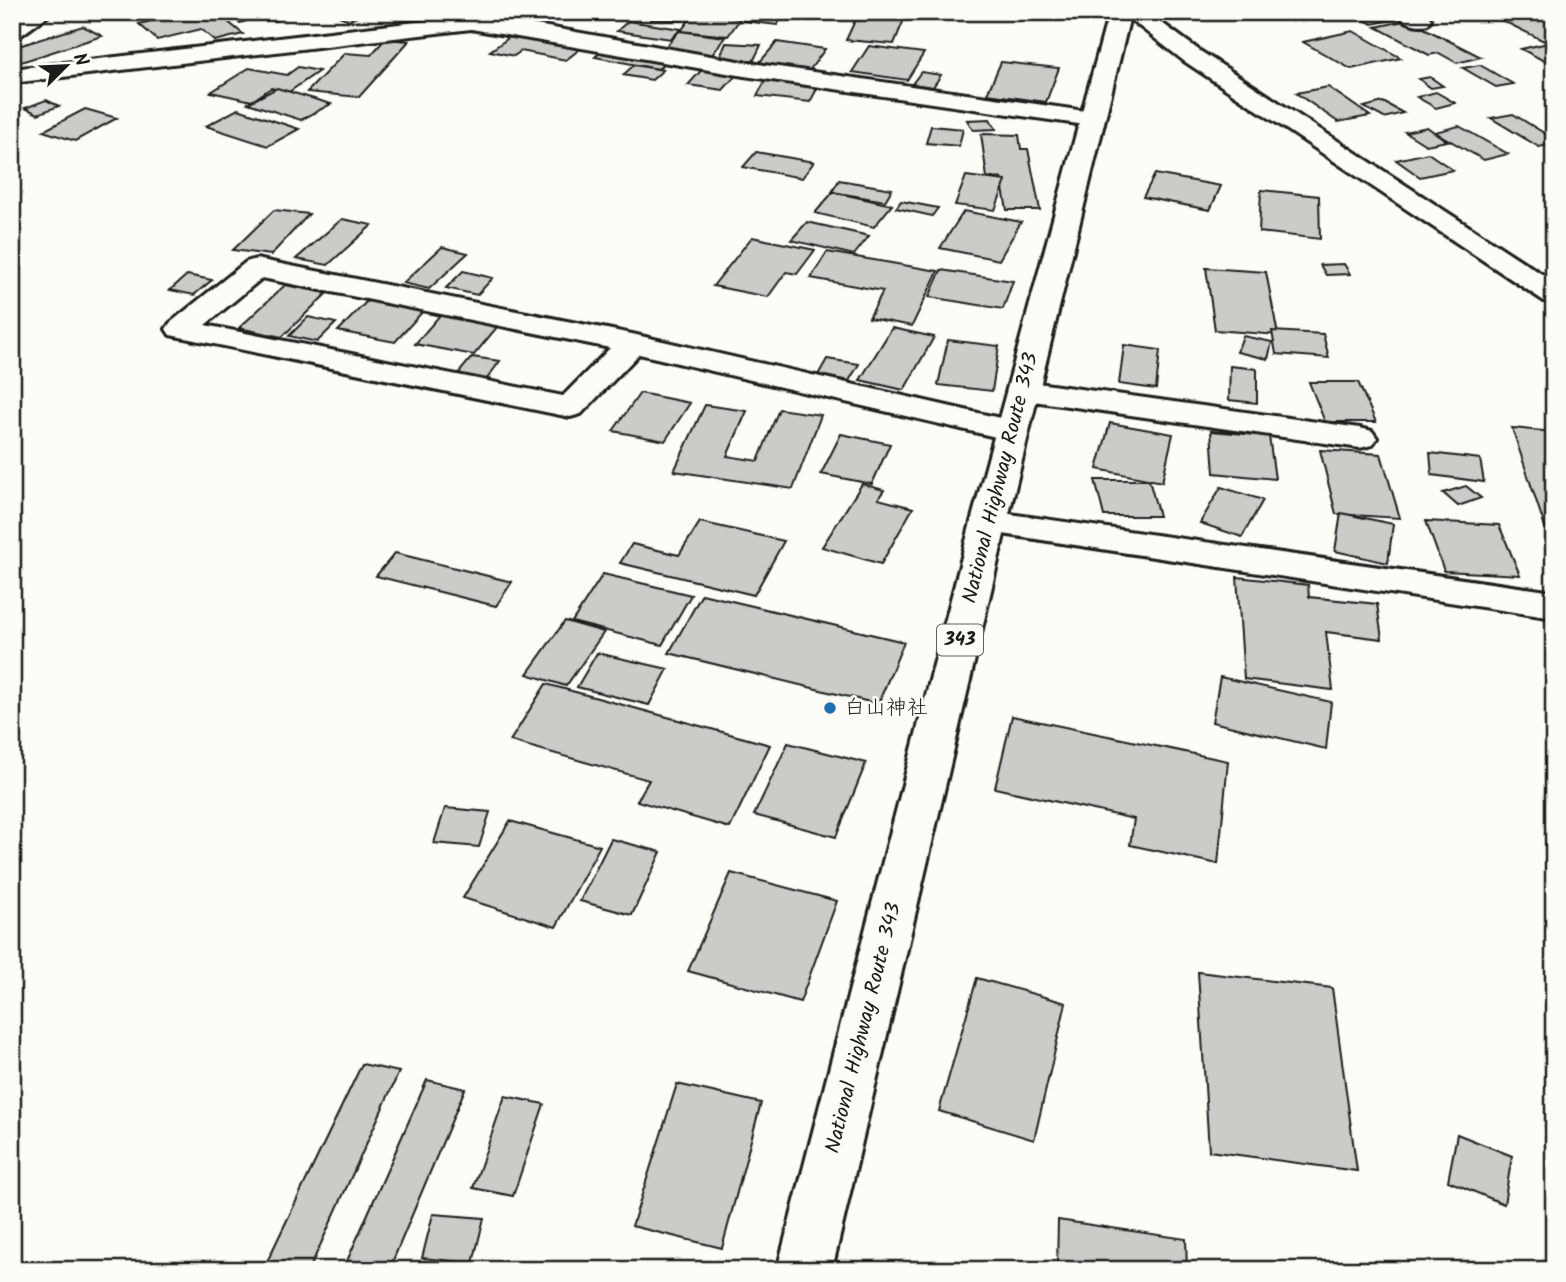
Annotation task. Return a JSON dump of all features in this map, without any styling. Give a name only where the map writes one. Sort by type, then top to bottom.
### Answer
[{"type":"main road","points":[[12,31],[42,12]]},
{"type":"main road","points":[[444,12],[469,22],[744,69],[1092,119]]},
{"type":"main road","name":"National Highway Route 343","points":[[804,1270],[989,522],[1120,12]]},
{"type":"main road","points":[[1132,12],[1192,56],[1554,295]]},
{"type":"main road","points":[[12,76],[541,14]]},
{"type":"main road","points":[[632,342],[570,407],[181,329],[256,268],[632,342],[1013,431]]},
{"type":"main road","points":[[1023,391],[1360,438]]},
{"type":"main road","points":[[989,522],[1554,605]]},
{"type":"building","points":[[187,12],[216,12],[243,34],[215,41],[201,29],[157,40],[139,24]]},
{"type":"building","points":[[241,12],[302,12],[274,21],[264,16],[240,23],[228,16]]},
{"type":"building","points":[[653,12],[683,12],[682,20],[651,20]]},
{"type":"building","points":[[695,12],[737,12],[733,18],[740,19],[728,36],[681,31]]},
{"type":"building","points":[[749,12],[784,15],[777,25],[743,21]]},
{"type":"building","points":[[859,12],[907,12],[894,44],[846,40]]},
{"type":"building","points":[[1350,12],[1399,12],[1407,17],[1372,24]]},
{"type":"building","points":[[1539,12],[1554,19],[1554,39],[1544,41],[1487,13]]},
{"type":"building","points":[[334,14],[364,14],[349,20]]},
{"type":"building","points":[[1408,20],[1481,57],[1457,63],[1439,53],[1429,55],[1376,27]]},
{"type":"building","points":[[628,21],[681,29],[671,39],[617,31]]},
{"type":"building","points":[[83,26],[102,36],[15,64],[12,62],[12,48]]},
{"type":"building","points":[[679,31],[725,37],[712,55],[664,49]]},
{"type":"building","points":[[1353,31],[1401,58],[1351,69],[1303,42]]},
{"type":"building","points":[[517,32],[585,45],[566,60],[521,51],[514,56],[490,51]]},
{"type":"building","points":[[385,39],[409,41],[359,97],[307,92],[345,53],[371,55]]},
{"type":"building","points":[[777,42],[825,49],[809,71],[759,63]]},
{"type":"building","points":[[1553,42],[1554,66],[1521,49]]},
{"type":"building","points":[[726,43],[761,45],[752,64],[718,61]]},
{"type":"building","points":[[608,46],[671,58],[658,69],[595,57]]},
{"type":"building","points":[[869,46],[924,53],[907,80],[852,72]]},
{"type":"building","points":[[1001,62],[1059,68],[1046,102],[987,94]]},
{"type":"building","points":[[634,65],[663,70],[652,80],[623,75]]},
{"type":"building","points":[[706,65],[740,71],[723,90],[688,85]]},
{"type":"building","points":[[1480,65],[1513,84],[1496,87],[1463,68]]},
{"type":"building","points":[[298,67],[319,71],[289,92],[271,88],[252,101],[211,92],[249,68],[287,75]]},
{"type":"building","points":[[921,72],[941,75],[933,87],[912,84]]},
{"type":"building","points":[[768,76],[794,79],[791,84],[818,87],[810,102],[757,96]]},
{"type":"building","points":[[1430,77],[1443,86],[1431,88],[1419,79]]},
{"type":"building","points":[[1328,87],[1370,116],[1338,122],[1296,93]]},
{"type":"building","points":[[277,88],[331,104],[301,120],[248,103]]},
{"type":"building","points":[[1436,92],[1455,103],[1436,108],[1417,97]]},
{"type":"building","points":[[46,100],[59,106],[38,114],[25,108]]},
{"type":"building","points":[[1383,102],[1403,113],[1384,118],[1364,107]]},
{"type":"building","points":[[85,109],[117,118],[75,141],[43,131]]},
{"type":"building","points":[[238,109],[299,129],[268,146],[206,126]]},
{"type":"building","points":[[1513,114],[1554,139],[1554,144],[1539,147],[1491,118]]},
{"type":"building","points":[[990,119],[996,129],[973,130],[967,120]]},
{"type":"building","points":[[931,126],[963,129],[959,146],[926,143]]},
{"type":"building","points":[[1459,126],[1508,154],[1484,160],[1435,132]]},
{"type":"building","points":[[1427,127],[1447,141],[1426,145],[1405,132]]},
{"type":"building","points":[[981,134],[1019,135],[1021,149],[1028,149],[1040,210],[1007,210],[1001,178],[987,178]]},
{"type":"building","points":[[756,152],[814,162],[802,178],[743,167]]},
{"type":"building","points":[[1428,153],[1453,170],[1420,177],[1396,160]]},
{"type":"building","points":[[1155,174],[1221,186],[1210,210],[1143,197]]},
{"type":"building","points":[[966,176],[1006,181],[995,210],[955,205]]},
{"type":"building","points":[[839,180],[892,189],[885,201],[832,192]]},
{"type":"building","points":[[1261,190],[1319,196],[1320,239],[1259,232]]},
{"type":"building","points":[[833,192],[892,205],[874,227],[815,213]]},
{"type":"building","points":[[901,201],[938,208],[932,216],[896,208]]},
{"type":"building","points":[[274,210],[309,214],[271,255],[233,250]]},
{"type":"building","points":[[964,211],[1021,222],[999,260],[940,248]]},
{"type":"building","points":[[342,219],[372,225],[328,265],[296,259]]},
{"type":"building","points":[[807,222],[869,236],[854,255],[791,240]]},
{"type":"building","points":[[752,237],[815,250],[797,274],[786,272],[768,297],[713,286]]},
{"type":"building","points":[[442,247],[468,253],[429,289],[403,283]]},
{"type":"building","points":[[827,252],[938,271],[912,326],[869,318],[883,291],[811,278]]},
{"type":"building","points":[[1344,264],[1350,274],[1326,275],[1320,265]]},
{"type":"building","points":[[1206,268],[1266,272],[1278,335],[1215,330]]},
{"type":"building","points":[[941,270],[1013,281],[1003,309],[929,297]]},
{"type":"building","points":[[463,271],[493,278],[477,295],[446,288]]},
{"type":"building","points":[[187,275],[212,280],[194,295],[170,290]]},
{"type":"building","points":[[285,285],[327,293],[282,337],[239,328]]},
{"type":"building","points":[[368,300],[425,309],[395,342],[338,331]]},
{"type":"building","points":[[440,315],[498,326],[474,355],[415,344]]},
{"type":"building","points":[[308,317],[336,323],[317,342],[289,336]]},
{"type":"building","points":[[892,328],[934,337],[904,390],[860,380]]},
{"type":"building","points":[[1272,331],[1323,334],[1329,358],[1276,354]]},
{"type":"building","points":[[1243,336],[1272,342],[1268,359],[1237,352]]},
{"type":"building","points":[[948,340],[999,346],[992,391],[938,385]]},
{"type":"building","points":[[1124,345],[1160,350],[1156,389],[1119,384]]},
{"type":"building","points":[[472,357],[500,361],[486,380],[457,375]]},
{"type":"building","points":[[827,359],[859,364],[849,381],[818,375]]},
{"type":"building","points":[[1230,366],[1257,369],[1257,403],[1229,400]]},
{"type":"building","points":[[1309,382],[1358,382],[1376,422],[1325,422]]},
{"type":"building","points":[[640,393],[690,403],[665,441],[613,431]]},
{"type":"building","points":[[705,405],[747,411],[727,456],[758,461],[779,409],[821,415],[793,489],[674,471]]},
{"type":"building","points":[[1110,423],[1173,434],[1162,482],[1097,469]]},
{"type":"building","points":[[1512,428],[1554,432],[1554,554]]},
{"type":"building","points":[[1211,431],[1269,436],[1275,479],[1214,473]]},
{"type":"building","points":[[841,434],[890,444],[872,484],[821,474]]},
{"type":"building","points":[[1320,450],[1381,454],[1400,518],[1336,514]]},
{"type":"building","points":[[1430,453],[1480,459],[1484,482],[1432,475]]},
{"type":"building","points":[[1095,480],[1149,480],[1159,516],[1104,516]]},
{"type":"building","points":[[862,484],[884,490],[878,499],[913,508],[881,564],[822,547]]},
{"type":"building","points":[[1466,486],[1481,498],[1458,506],[1443,493]]},
{"type":"building","points":[[1221,487],[1263,500],[1242,537],[1200,523]]},
{"type":"building","points":[[1341,513],[1393,524],[1388,563],[1335,551]]},
{"type":"building","points":[[1426,521],[1499,525],[1520,575],[1444,571]]},
{"type":"building","points":[[700,522],[784,541],[754,595],[620,563],[632,544],[679,555]]},
{"type":"building","points":[[395,553],[512,582],[496,606],[376,576]]},
{"type":"building","points":[[603,574],[691,595],[662,645],[572,622]]},
{"type":"building","points":[[1237,577],[1308,585],[1309,597],[1377,604],[1382,639],[1326,632],[1333,690],[1244,679]]},
{"type":"building","points":[[702,594],[904,642],[878,704],[669,653]]},
{"type":"building","points":[[565,621],[604,632],[566,686],[527,674]]},
{"type":"building","points":[[597,653],[668,669],[649,705],[577,687]]},
{"type":"building","points":[[1220,677],[1331,702],[1326,749],[1212,722]]},
{"type":"building","points":[[546,684],[770,745],[730,828],[637,801],[649,780],[510,741]]},
{"type":"building","points":[[1012,716],[1228,761],[1218,864],[1130,845],[1134,819],[995,788]]},
{"type":"building","points":[[788,743],[866,763],[836,837],[754,815]]},
{"type":"building","points":[[445,808],[490,812],[479,847],[434,843]]},
{"type":"building","points":[[510,821],[600,846],[556,927],[463,898]]},
{"type":"building","points":[[611,839],[661,852],[632,915],[580,901]]},
{"type":"building","points":[[731,873],[837,901],[800,1002],[688,971]]},
{"type":"building","points":[[1198,972],[1332,988],[1357,1171],[1209,1151]]},
{"type":"building","points":[[977,978],[1066,1003],[1034,1140],[939,1111]]},
{"type":"building","points":[[362,1064],[399,1072],[309,1270],[263,1270]]},
{"type":"building","points":[[427,1080],[465,1089],[389,1270],[343,1270]]},
{"type":"building","points":[[677,1084],[761,1103],[722,1248],[632,1226]]},
{"type":"building","points":[[505,1096],[544,1104],[513,1196],[473,1188]]},
{"type":"building","points":[[1457,1134],[1512,1156],[1504,1204],[1448,1181]]},
{"type":"building","points":[[433,1214],[484,1218],[473,1263],[422,1258]]},
{"type":"building","points":[[1058,1220],[1186,1239],[1187,1270],[1057,1270]]},
{"type":"place","name":"白山神社","points":[[830,708]]}]
